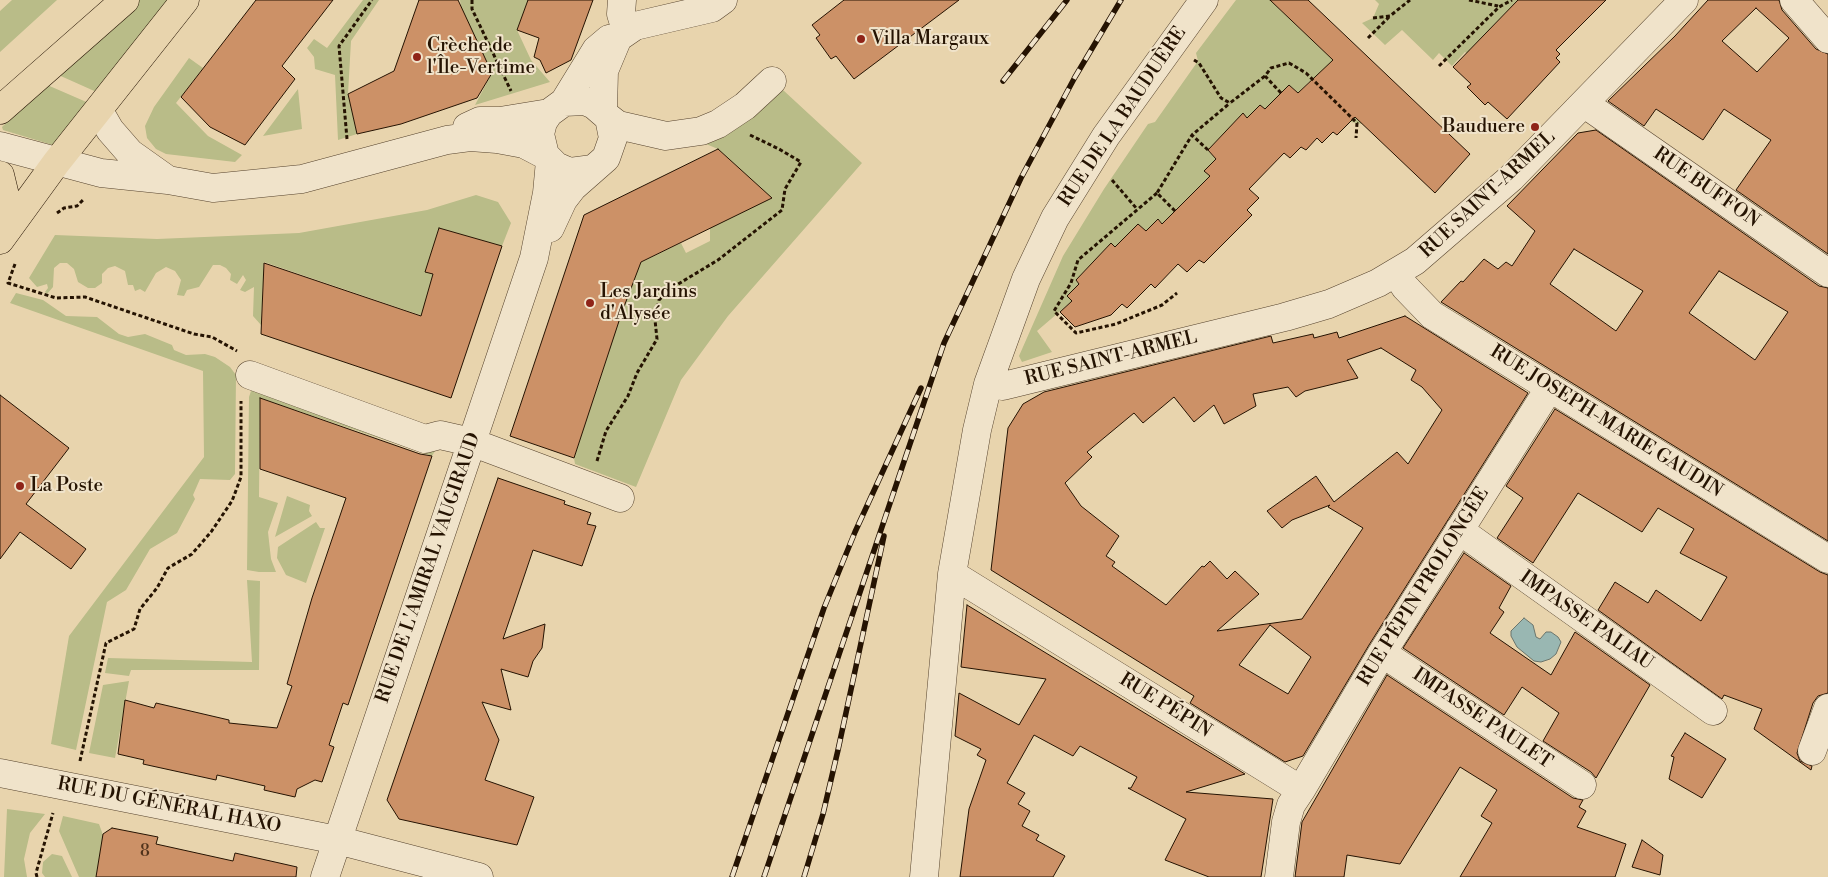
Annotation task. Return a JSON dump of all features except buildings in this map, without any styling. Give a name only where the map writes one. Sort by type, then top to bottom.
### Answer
[{"type":"main road","points":[[0,110],[125,0]]},
{"type":"main road","points":[[0,238],[56,162],[184,0]]},
{"type":"main road","points":[[0,175],[6,200],[0,238]]},
{"type":"street","points":[[599,164],[613,138],[606,115],[604,71],[623,34],[622,0]]},
{"type":"street","points":[[547,158],[540,134],[543,122],[557,107],[596,50],[609,39],[623,34],[635,26],[712,8],[724,0]]},
{"type":"street","name":"RUE DE LA BAUDUÈRE","points":[[924,877],[952,574],[977,430],[988,384],[1034,261],[1055,218],[1080,175],[1204,0]]},
{"type":"street","name":"RUE SAINT-ARMEL","points":[[988,384],[1003,386],[1285,317],[1329,304],[1378,283],[1415,262],[1511,178],[1684,0]]},
{"type":"street","points":[[1794,0],[1826,33]]},
{"type":"street","points":[[0,146],[56,162],[123,177],[168,180],[213,188],[302,179],[447,140],[470,137],[524,144],[570,172],[599,164],[628,146],[648,146],[666,136],[701,131],[728,118],[745,106],[772,81]]},
{"type":"street","points":[[447,140],[471,124],[480,121],[500,121],[585,101],[618,125],[666,136]]},
{"type":"street","name":"RUE BUFFON","points":[[1585,104],[1828,273]]},
{"type":"street","points":[[98,111],[110,130],[130,153],[168,180]]},
{"type":"street","name":"RUE DE L'AMIRAL VAUGIRAUD","points":[[325,877],[534,258],[547,193],[547,158]]},
{"type":"street","name":"RUE DE L'AMIRAL VAUGIRAUD","points":[[534,258],[563,200],[573,187],[599,164]]},
{"type":"street","name":"RUE JOSEPH-MARIE GAUDIN","points":[[1396,273],[1405,287],[1432,315],[1828,559]]},
{"type":"street","points":[[250,375],[425,439],[440,435],[471,442],[620,498]]},
{"type":"street","name":"RUE PÉPIN PROLONGÉE","points":[[1301,790],[1382,653],[1550,387]]},
{"type":"street","name":"IMPASSE PALIAU","points":[[1459,530],[1713,711]]},
{"type":"street","name":"RUE PÉPIN","points":[[952,574],[1301,790]]},
{"type":"street","name":"IMPASSE PAULET","points":[[1382,653],[1582,785]]},
{"type":"street","points":[[1812,751],[1828,708]]},
{"type":"street","name":"RUE DU GÉNÉRAL HAXO","points":[[0,773],[337,840],[479,877]]},
{"type":"street","points":[[1279,877],[1286,822],[1291,805],[1301,790]]},
{"type":"path","points":[[348,145],[339,46],[372,0]]},
{"type":"path","points":[[472,0],[472,9],[513,94]]},
{"type":"path","points":[[1368,38],[1390,16],[1410,0]]},
{"type":"path","points":[[1469,0],[1499,7]]},
{"type":"path","points":[[1439,66],[1499,7],[1512,0]]},
{"type":"path","points":[[1373,18],[1390,16]]},
{"type":"path","points":[[1199,63],[1221,98],[1230,103]]},
{"type":"path","points":[[1177,293],[1162,305],[1116,324],[1076,333],[1054,311],[1071,283],[1078,260],[1157,194],[1192,136],[1265,76],[1271,68],[1289,63],[1306,72],[1357,123],[1356,138]]},
{"type":"path","points":[[1265,76],[1282,93]]},
{"type":"path","points":[[588,487],[606,431],[628,396],[637,373],[656,339],[654,320],[659,300],[670,289],[718,260],[782,210],[785,190],[801,162],[747,134],[728,118]]},
{"type":"path","points":[[1192,136],[1208,150]]},
{"type":"path","points":[[1110,177],[1137,209]]},
{"type":"path","points":[[1157,194],[1176,211]]},
{"type":"path","points":[[50,218],[64,208],[77,206],[83,200]]},
{"type":"path","points":[[18,260],[12,268],[8,283],[56,298],[84,297],[194,334],[212,337],[239,353],[250,375],[241,381],[241,476],[232,501],[211,532],[192,554],[168,568],[158,588],[140,609],[134,629],[106,643],[80,765]]},
{"type":"path","points":[[37,877],[36,873],[53,815]]},
{"type":"green space","points":[[12,0],[57,0],[0,52],[0,11]]},
{"type":"green space","points":[[135,0],[172,0],[101,94],[54,73]]},
{"type":"green space","points":[[363,0],[379,0],[351,41],[348,94],[357,134],[338,140],[335,75],[315,69],[314,57],[307,48],[314,39],[327,48]]},
{"type":"green space","points":[[460,0],[528,0],[517,30],[531,60],[550,82],[475,105],[492,73],[461,7]]},
{"type":"green space","points":[[1236,0],[1270,0],[1380,105],[1362,124],[1351,122],[1309,82],[1298,93],[1289,85],[1265,109],[1260,105],[1247,118],[1243,114],[1208,150],[1216,159],[1205,170],[1210,176],[1162,224],[1158,219],[1146,231],[1138,224],[1115,247],[1111,243],[1076,280],[1079,285],[1067,296],[1072,301],[1037,331],[1052,352],[1022,362],[1019,356],[1063,256],[1104,189],[1148,124],[1155,122],[1198,61],[1196,53]]},
{"type":"green space","points":[[1375,0],[1518,0],[1484,35],[1469,55],[1465,52],[1452,66],[1439,53],[1433,60],[1402,30],[1385,45],[1362,23],[1373,18],[1379,4]]},
{"type":"green space","points":[[189,58],[203,68],[176,103],[208,136],[242,155],[235,162],[166,154],[156,149],[147,138],[145,126],[154,107]]},
{"type":"green space","points":[[45,84],[91,104],[56,146],[3,130],[2,127]]},
{"type":"green space","points":[[298,89],[302,129],[263,136]]},
{"type":"green space","points":[[783,90],[862,163],[728,316],[681,380],[636,487],[575,464],[574,458],[609,352],[604,349],[641,262],[681,243],[686,253],[710,241],[710,228],[771,198],[718,149],[706,144],[719,138]]},
{"type":"green space","points":[[476,195],[498,202],[511,223],[502,246],[439,228],[426,271],[433,274],[423,310],[426,317],[264,262],[261,325],[253,316],[254,287],[245,292],[240,290],[246,280],[243,275],[237,284],[230,280],[231,274],[220,265],[213,265],[199,287],[187,290],[184,296],[177,295],[181,280],[175,271],[166,267],[156,273],[145,292],[140,289],[135,291],[133,285],[128,285],[125,271],[115,266],[108,268],[102,274],[102,283],[95,288],[88,288],[78,282],[74,269],[67,263],[60,263],[54,268],[53,287],[47,294],[45,292],[48,288],[47,284],[37,287],[29,278],[55,235],[157,239],[299,233],[427,210]]},
{"type":"green space","points":[[16,293],[43,300],[66,316],[97,317],[119,334],[128,337],[145,334],[172,345],[174,350],[186,355],[205,354],[215,357],[230,367],[236,375],[235,474],[230,480],[200,479],[193,495],[195,499],[177,533],[150,549],[126,590],[107,602],[76,750],[51,744],[69,636],[204,457],[203,371],[10,303]]},
{"type":"green space","points":[[261,388],[264,391],[435,451],[432,456],[260,398],[259,497],[278,503],[268,532],[271,559],[276,572],[247,570],[249,397],[251,391]]},
{"type":"green space","points":[[287,496],[310,505],[309,511],[312,516],[275,537]]},
{"type":"green space","points":[[316,522],[320,528],[325,528],[306,583],[286,575],[277,558],[278,547]]},
{"type":"green space","points":[[247,580],[260,581],[259,670],[131,670],[129,676],[105,673],[108,658],[252,662]]},
{"type":"green space","points":[[129,681],[115,758],[89,753],[103,685]]},
{"type":"green space","points":[[7,809],[45,814],[30,833],[24,859],[27,877],[4,877]]},
{"type":"green space","points":[[63,816],[99,824],[103,835],[96,877],[79,877],[59,831]]},
{"type":"green space","points":[[52,854],[62,856],[72,877],[45,877],[42,873],[43,862]]},
{"type":"water","points":[[1524,618],[1533,625],[1536,637],[1540,639],[1546,632],[1551,632],[1558,637],[1561,642],[1556,654],[1550,659],[1541,662],[1534,661],[1517,647],[1511,636],[1511,631]]},
{"type":"railway","points":[[1003,81],[1067,0]]},
{"type":"railway","points":[[764,877],[944,343],[1021,178],[1075,77],[1121,0]]},
{"type":"railway","points":[[732,877],[824,608],[855,532],[921,388]]},
{"type":"railway","points":[[804,877],[823,814],[884,536]]},
{"type":"place","name":"Villa Margaux","points":[[861,39]]},
{"type":"place","name":"Crèche de l'Île-Vertime","points":[[417,57]]},
{"type":"place","name":"Bauduere","points":[[1535,127]]},
{"type":"place","name":"Les Jardins d'Alysée","points":[[590,303]]},
{"type":"place","name":"La Poste","points":[[20,486]]}]
